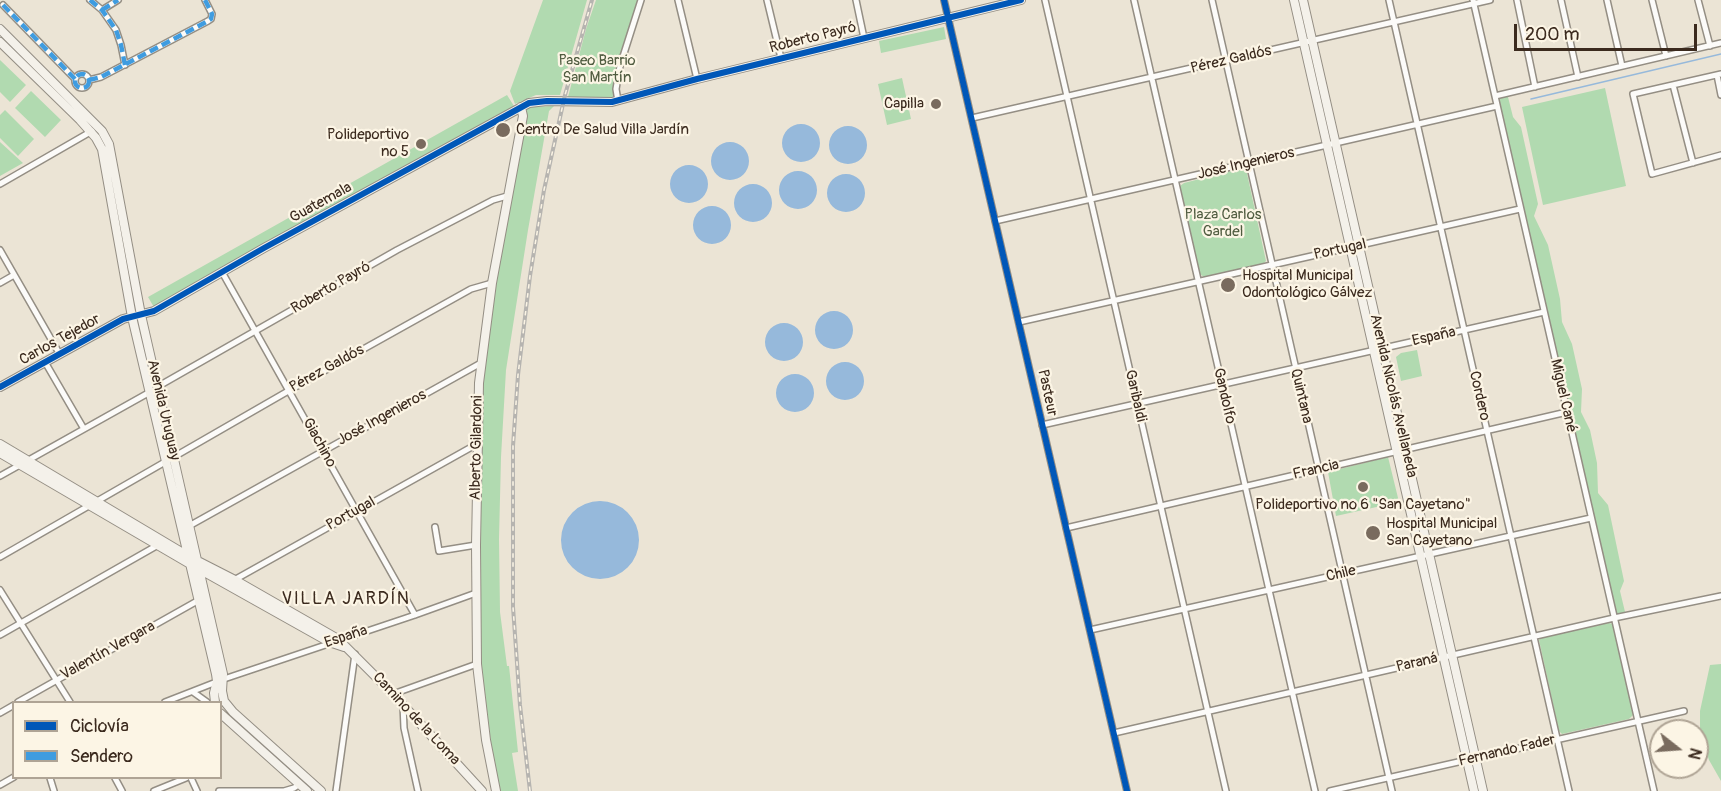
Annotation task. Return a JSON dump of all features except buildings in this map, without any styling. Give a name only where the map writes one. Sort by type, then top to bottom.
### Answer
[{"type":"main road","name":"Roberto Payró","points":[[600,102],[615,101],[1021,0]]},
{"type":"main road","name":"Avenida Nicolás Avellaneda","points":[[1294,0],[1308,42],[1378,349],[1405,449],[1484,791]]},
{"type":"main road","name":"Avenida Nicolás Avellaneda","points":[[1303,0],[1308,42]]},
{"type":"main road","name":"Avenida Uruguay","points":[[0,29],[95,129]]},
{"type":"main road","name":"Avenida Uruguay","points":[[0,42],[106,138],[112,153],[136,316],[173,456],[189,526],[199,600],[220,680],[214,693],[215,701]]},
{"type":"main road","name":"Guatemala","points":[[136,316],[154,311],[529,103],[539,101],[600,102]]},
{"type":"main road","name":"Alberto Gilardoni","points":[[496,791],[486,740],[477,664],[477,444],[481,363],[492,283],[523,116],[521,107]]},
{"type":"main road","name":"Carlos Tejedor","points":[[0,387],[123,319],[136,316]]},
{"type":"main road","name":"Avenida Nicolás Avellaneda","points":[[1378,349],[1396,451],[1473,791]]},
{"type":"main road","name":"Avenida Uruguay","points":[[154,389],[165,461],[192,560]]},
{"type":"main road","points":[[0,444],[24,463]]},
{"type":"main road","points":[[0,453],[24,463],[192,560]]},
{"type":"main road","points":[[94,503],[158,545],[192,560]]},
{"type":"main road","name":"Camino de la Loma","points":[[192,560],[199,568],[329,642],[351,651]]},
{"type":"main road","name":"Camino de la Loma","points":[[192,560],[235,580],[338,639],[393,694],[482,791]]},
{"type":"main road","name":"Avenida Uruguay","points":[[199,568],[226,705],[321,791]]},
{"type":"main road","points":[[222,716],[308,791]]},
{"type":"street","points":[[90,0],[102,10],[118,36],[125,65]]},
{"type":"street","points":[[102,10],[118,0]]},
{"type":"street","points":[[3,3],[75,79],[76,85],[82,88],[88,84],[89,80],[101,77],[208,21],[212,14],[205,0]]},
{"type":"street","points":[[615,101],[620,66],[641,0]]},
{"type":"street","points":[[678,0],[697,79]]},
{"type":"street","points":[[767,0],[781,58]]},
{"type":"street","points":[[856,0],[864,38]]},
{"type":"street","name":"Pasteur","points":[[944,0],[1127,791]]},
{"type":"street","name":"Garibaldi","points":[[1045,0],[1226,791]]},
{"type":"street","name":"Gandolfo","points":[[1134,0],[1315,791]]},
{"type":"street","name":"Quintana","points":[[1212,0],[1392,791]]},
{"type":"street","name":"Cordero","points":[[1389,0],[1569,791]]},
{"type":"street","name":"Pérez Galdós","points":[[972,118],[1473,2],[1490,0]]},
{"type":"street","points":[[1517,0],[1535,87]]},
{"type":"street","points":[[1561,0],[1578,77]]},
{"type":"street","points":[[1607,0],[1622,66]]},
{"type":"street","points":[[1653,0],[1666,56]]},
{"type":"street","points":[[1698,0],[1710,46]]},
{"type":"street","name":"Miguel Cané","points":[[1473,2],[1654,791]]},
{"type":"street","points":[[1495,96],[1721,43]]},
{"type":"street","points":[[75,79],[82,74],[89,80]]},
{"type":"street","points":[[1721,95],[1719,74],[1633,94],[1652,174],[1721,155]]},
{"type":"street","points":[[1673,85],[1693,163]]},
{"type":"street","name":"José Ingenieros","points":[[995,222],[1497,106]]},
{"type":"street","points":[[0,184],[95,129]]},
{"type":"street","name":"Roberto Payró","points":[[0,476],[397,250],[493,200],[507,196]]},
{"type":"street","name":"Portugal","points":[[1019,322],[1520,209]]},
{"type":"street","points":[[0,250],[59,353]]},
{"type":"street","name":"Giachino","points":[[222,272],[415,615]]},
{"type":"street","points":[[0,283],[14,275]]},
{"type":"street","name":"Pérez Galdós","points":[[0,557],[173,456],[471,289],[492,283]]},
{"type":"street","name":"España","points":[[1042,425],[1544,312]]},
{"type":"street","points":[[45,362],[84,429]]},
{"type":"street","name":"José Ingenieros","points":[[189,526],[481,363]]},
{"type":"street","name":"Francia","points":[[1066,528],[1567,412]]},
{"type":"street","name":"Portugal","points":[[227,584],[477,444]]},
{"type":"street","name":"Chile","points":[[1090,630],[1591,518]]},
{"type":"street","points":[[435,527],[439,551],[476,545]]},
{"type":"street","points":[[0,635],[158,545]]},
{"type":"street","points":[[0,590],[69,701]]},
{"type":"street","name":"España","points":[[168,701],[220,680],[476,593]]},
{"type":"street","name":"Paraná","points":[[1114,733],[1614,618],[1721,596]]},
{"type":"street","name":"Valentín Vergara","points":[[20,701],[199,600]]},
{"type":"street","points":[[336,791],[351,651]]},
{"type":"street","points":[[393,694],[477,664]]},
{"type":"street","points":[[193,692],[206,701]]},
{"type":"street","points":[[403,705],[404,728],[418,791]]},
{"type":"street","name":"Fernando Fader","points":[[1330,791],[1684,711]]},
{"type":"street","points":[[154,791],[181,779]]},
{"type":"street","points":[[219,791],[290,790],[300,784]]},
{"type":"green space","points":[[543,0],[587,0],[560,95],[536,95],[515,104],[510,91]]},
{"type":"green space","name":"Paseo Barrio San Martín","points":[[596,0],[639,0],[615,80],[613,98],[610,100],[575,99],[568,97]]},
{"type":"green space","points":[[944,27],[946,39],[881,53],[879,41]]},
{"type":"green space","points":[[0,60],[26,85],[10,102],[0,92]]},
{"type":"green space","points":[[902,78],[911,119],[887,125],[878,84]]},
{"type":"green space","points":[[1605,88],[1626,186],[1543,205],[1522,107]]},
{"type":"green space","points":[[31,91],[61,120],[45,137],[15,108]]},
{"type":"green space","points":[[1507,93],[1513,117],[1521,127],[1538,204],[1534,216],[1548,245],[1560,299],[1562,322],[1572,344],[1582,389],[1581,412],[1590,430],[1597,463],[1598,493],[1608,505],[1624,581],[1620,591],[1626,616],[1614,618],[1495,96]]},
{"type":"green space","points":[[507,95],[514,106],[155,309],[148,297]]},
{"type":"green space","points":[[554,106],[549,111],[506,370],[501,457],[500,612],[507,666],[509,666],[518,752],[512,753],[518,791],[498,791],[481,661],[480,444],[483,385],[496,284],[526,111],[529,107]]},
{"type":"green space","points":[[5,110],[34,139],[18,156],[0,138],[0,115]]},
{"type":"green space","points":[[0,142],[23,163],[0,176]]},
{"type":"green space","name":"Plaza Carlos Gardel","points":[[1246,169],[1266,261],[1263,264],[1204,277],[1200,274],[1180,186]]},
{"type":"green space","points":[[1417,350],[1422,376],[1401,381],[1396,357],[1401,353]]},
{"type":"green space","name":"Polideportivo nº 6 \"San Cayetano\"","points":[[1388,457],[1399,502],[1336,516],[1328,472]]},
{"type":"green space","points":[[1613,624],[1633,715],[1629,719],[1562,734],[1559,731],[1539,640],[1542,637]]},
{"type":"green space","points":[[1721,664],[1721,781],[1709,760],[1709,719],[1700,719],[1710,665]]},
{"type":"water","points":[[801,124],[815,129],[820,143],[815,157],[801,162],[787,157],[782,143],[787,129]]},
{"type":"water","points":[[848,126],[862,131],[867,145],[862,159],[848,164],[834,159],[829,145],[834,131]]},
{"type":"water","points":[[730,142],[744,147],[749,161],[744,175],[730,180],[716,175],[711,161],[716,147]]},
{"type":"water","points":[[689,165],[703,170],[708,184],[703,198],[689,203],[675,198],[670,184],[675,170]]},
{"type":"water","points":[[798,171],[812,176],[817,190],[812,204],[798,209],[784,204],[779,190],[784,176]]},
{"type":"water","points":[[846,174],[860,179],[865,193],[860,207],[846,212],[832,207],[827,193],[832,179]]},
{"type":"water","points":[[753,184],[767,189],[772,203],[767,217],[753,222],[739,217],[734,203],[739,189]]},
{"type":"water","points":[[712,206],[726,211],[731,225],[726,239],[712,244],[698,239],[693,225],[698,211]]},
{"type":"water","points":[[834,311],[848,316],[853,330],[848,344],[834,349],[820,344],[815,330],[820,316]]},
{"type":"water","points":[[784,323],[798,328],[803,342],[798,356],[784,361],[770,356],[765,342],[770,328]]},
{"type":"water","points":[[845,362],[859,367],[864,381],[859,395],[845,400],[831,395],[826,381],[831,367]]},
{"type":"water","points":[[795,374],[809,379],[814,393],[809,407],[795,412],[781,407],[776,393],[781,379]]},
{"type":"water","points":[[600,501],[615,504],[627,513],[636,525],[639,540],[636,555],[627,567],[615,576],[600,579],[585,576],[573,567],[564,555],[561,540],[564,525],[573,513],[585,504]]},
{"type":"waterway","points":[[1531,99],[1721,54]]},
{"type":"railway","points":[[530,791],[520,705],[513,607],[513,446],[518,375],[530,276],[544,190],[565,95],[592,0]]},
{"type":"marked path","points":[[90,0],[102,10],[116,30],[125,65]]},
{"type":"marked path","points":[[102,10],[118,0]]},
{"type":"marked path","points":[[89,80],[101,77],[211,19],[212,14],[205,0]]},
{"type":"marked path","points":[[3,5],[75,79]]},
{"type":"marked path","points":[[82,74],[87,76],[89,81],[87,86],[82,88],[77,86],[75,81],[77,76],[82,74]]},
{"type":"cycle path","points":[[944,0],[1127,791]]},
{"type":"cycle path","points":[[0,387],[123,319],[154,311],[529,103],[612,102],[1021,0]]},
{"type":"place","name":"Capilla","points":[[936,104]]},
{"type":"place","name":"Centro De Salud Villa Jardín","points":[[503,130]]},
{"type":"place","name":"Polideportivo nº 5","points":[[421,144]]},
{"type":"place","name":"Hospital Municipal Odontológico Gálvez","points":[[1228,285]]},
{"type":"place","name":"Polideportivo nº 6 \"San Cayetano\"","points":[[1363,487]]},
{"type":"place","name":"Hospital Municipal San Cayetano","points":[[1373,533]]},
{"type":"district","name":"VILLA JARDÍN","points":[[346,599]]}]
